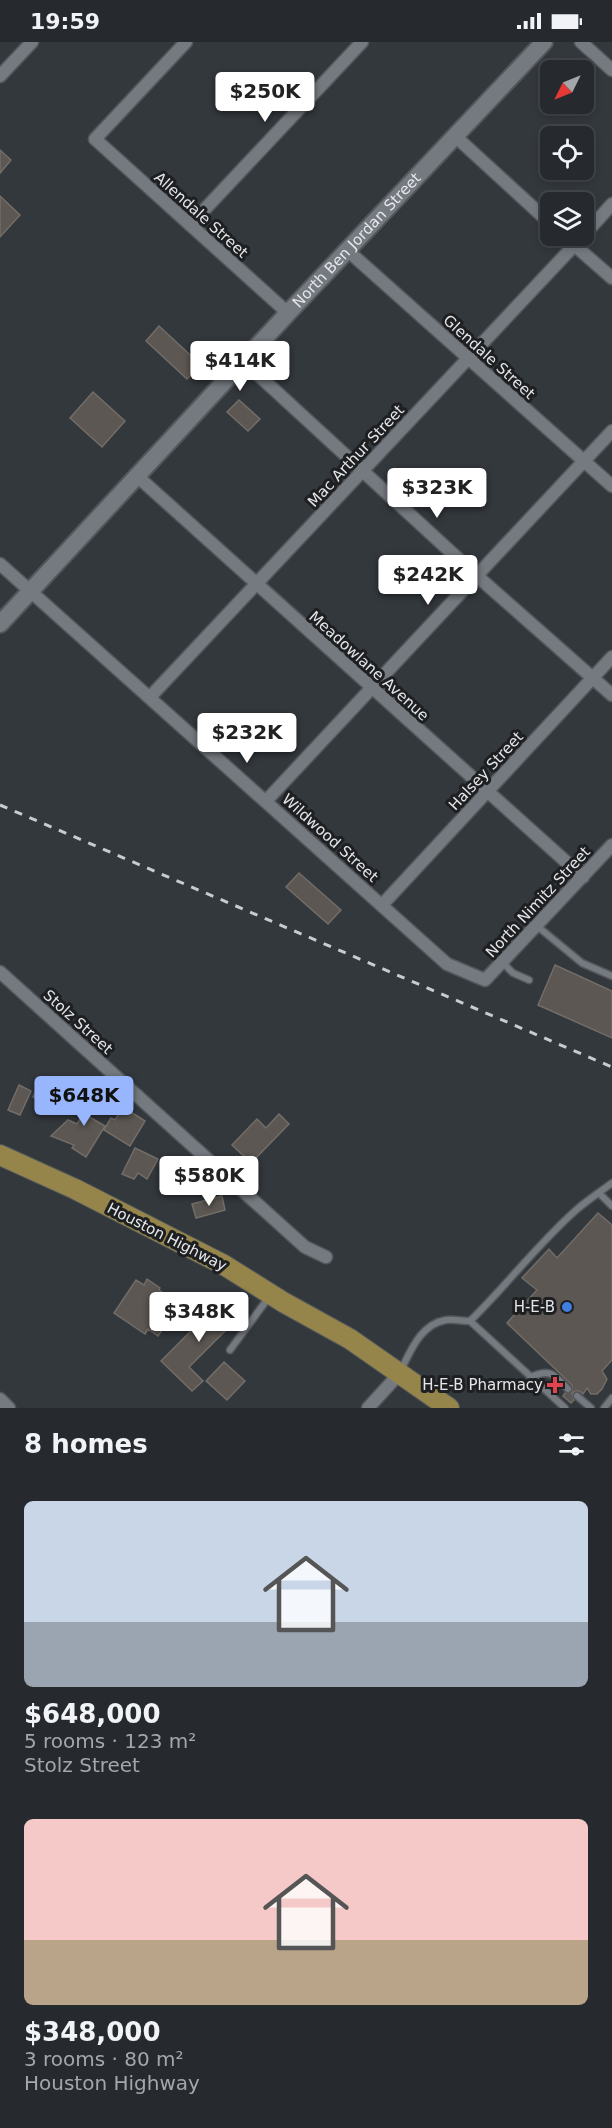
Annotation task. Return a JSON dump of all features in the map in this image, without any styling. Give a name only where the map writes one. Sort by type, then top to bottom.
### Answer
[{"type":"main road","name":"Houston Highway","points":[[0,1155],[75,1189],[213,1259],[350,1339],[449,1408]]},
{"type":"street","points":[[0,76],[32,42]]},
{"type":"street","name":"Allendale Street","points":[[186,42],[95,139],[288,313]]},
{"type":"street","points":[[190,225],[362,42]]},
{"type":"street","name":"North Ben Jordan Street","points":[[0,624],[288,313],[544,42]]},
{"type":"street","points":[[580,42],[612,70]]},
{"type":"street","points":[[455,136],[540,214]]},
{"type":"street","name":"Mac Arthur Street","points":[[594,223],[612,204]]},
{"type":"street","name":"Mac Arthur Street","points":[[150,697],[573,246]]},
{"type":"street","points":[[586,246],[612,278]]},
{"type":"street","name":"Glendale Street","points":[[347,250],[612,486]]},
{"type":"street","points":[[244,362],[477,576],[612,695]]},
{"type":"street","points":[[266,801],[612,431]]},
{"type":"street","name":"Meadowlane Avenue","points":[[137,476],[583,877]]},
{"type":"street","name":"Wildwood Street","points":[[0,564],[447,964],[485,980]]},
{"type":"street","name":"Halsey Street","points":[[382,905],[612,657]]},
{"type":"street","name":"North Nimitz Street","points":[[485,980],[612,845]]},
{"type":"street","name":"Stolz Street","points":[[0,972],[305,1247],[326,1257]]},
{"type":"street","points":[[368,1408],[399,1374]]},
{"type":"street","points":[[0,1399],[9,1408]]},
{"type":"lane","points":[[537,926],[582,963],[612,976]]},
{"type":"lane","points":[[502,962],[513,973],[529,980]]},
{"type":"lane","points":[[470,1321],[568,1218],[612,1183]]},
{"type":"lane","points":[[599,1193],[612,1206]]},
{"type":"lane","points":[[230,1350],[271,1294]]},
{"type":"lane","points":[[399,1374],[415,1344],[429,1325],[447,1320],[470,1321],[565,1408]]},
{"type":"lane","points":[[531,1377],[542,1371],[552,1373],[568,1389]]},
{"type":"lane","points":[[577,1396],[591,1408]]},
{"type":"building","points":[[0,150],[11,160],[0,173]]},
{"type":"building","points":[[0,196],[20,215],[0,237]]},
{"type":"building","points":[[159,326],[201,365],[187,379],[146,341]]},
{"type":"building","points":[[93,392],[125,421],[102,447],[70,418]]},
{"type":"building","points":[[239,400],[260,419],[248,431],[227,412]]},
{"type":"building","points":[[299,873],[341,910],[328,924],[286,887]]},
{"type":"building","points":[[555,965],[612,991],[612,1038],[538,1005]]},
{"type":"building","points":[[40,1083],[67,1096],[60,1109],[33,1097]]},
{"type":"building","points":[[106,1084],[112,1090],[86,1115],[105,1126],[86,1157],[72,1148],[74,1145],[51,1136],[68,1120],[77,1124],[84,1113],[80,1109]]},
{"type":"building","points":[[19,1085],[31,1091],[20,1115],[8,1110]]},
{"type":"building","points":[[123,1107],[145,1121],[130,1146],[104,1130],[111,1118],[115,1120]]},
{"type":"building","points":[[279,1114],[289,1124],[251,1163],[232,1145],[257,1119],[266,1128]]},
{"type":"building","points":[[135,1148],[158,1159],[147,1179],[138,1173],[134,1179],[122,1174]]},
{"type":"building","points":[[222,1196],[225,1210],[196,1218],[192,1204]]},
{"type":"building","name":"H-E-B","points":[[598,1213],[612,1225],[612,1360],[602,1371],[607,1379],[602,1389],[597,1394],[591,1394],[587,1388],[583,1394],[575,1391],[572,1394],[574,1400],[571,1403],[563,1396],[565,1393],[572,1392],[572,1385],[507,1323],[537,1290],[522,1278],[549,1249],[557,1258]]},
{"type":"building","points":[[147,1279],[180,1304],[158,1336],[148,1329],[145,1334],[114,1313],[136,1280],[144,1285]]},
{"type":"building","points":[[223,1299],[240,1316],[189,1367],[203,1381],[192,1391],[161,1361]]},
{"type":"building","points":[[224,1362],[245,1381],[227,1400],[206,1381]]},
{"type":"railway","points":[[0,805],[612,1067]]},
{"type":"place","name":"H-E-B","points":[[567,1307]]},
{"type":"place","name":"H-E-B Pharmacy","points":[[555,1385]]}]
